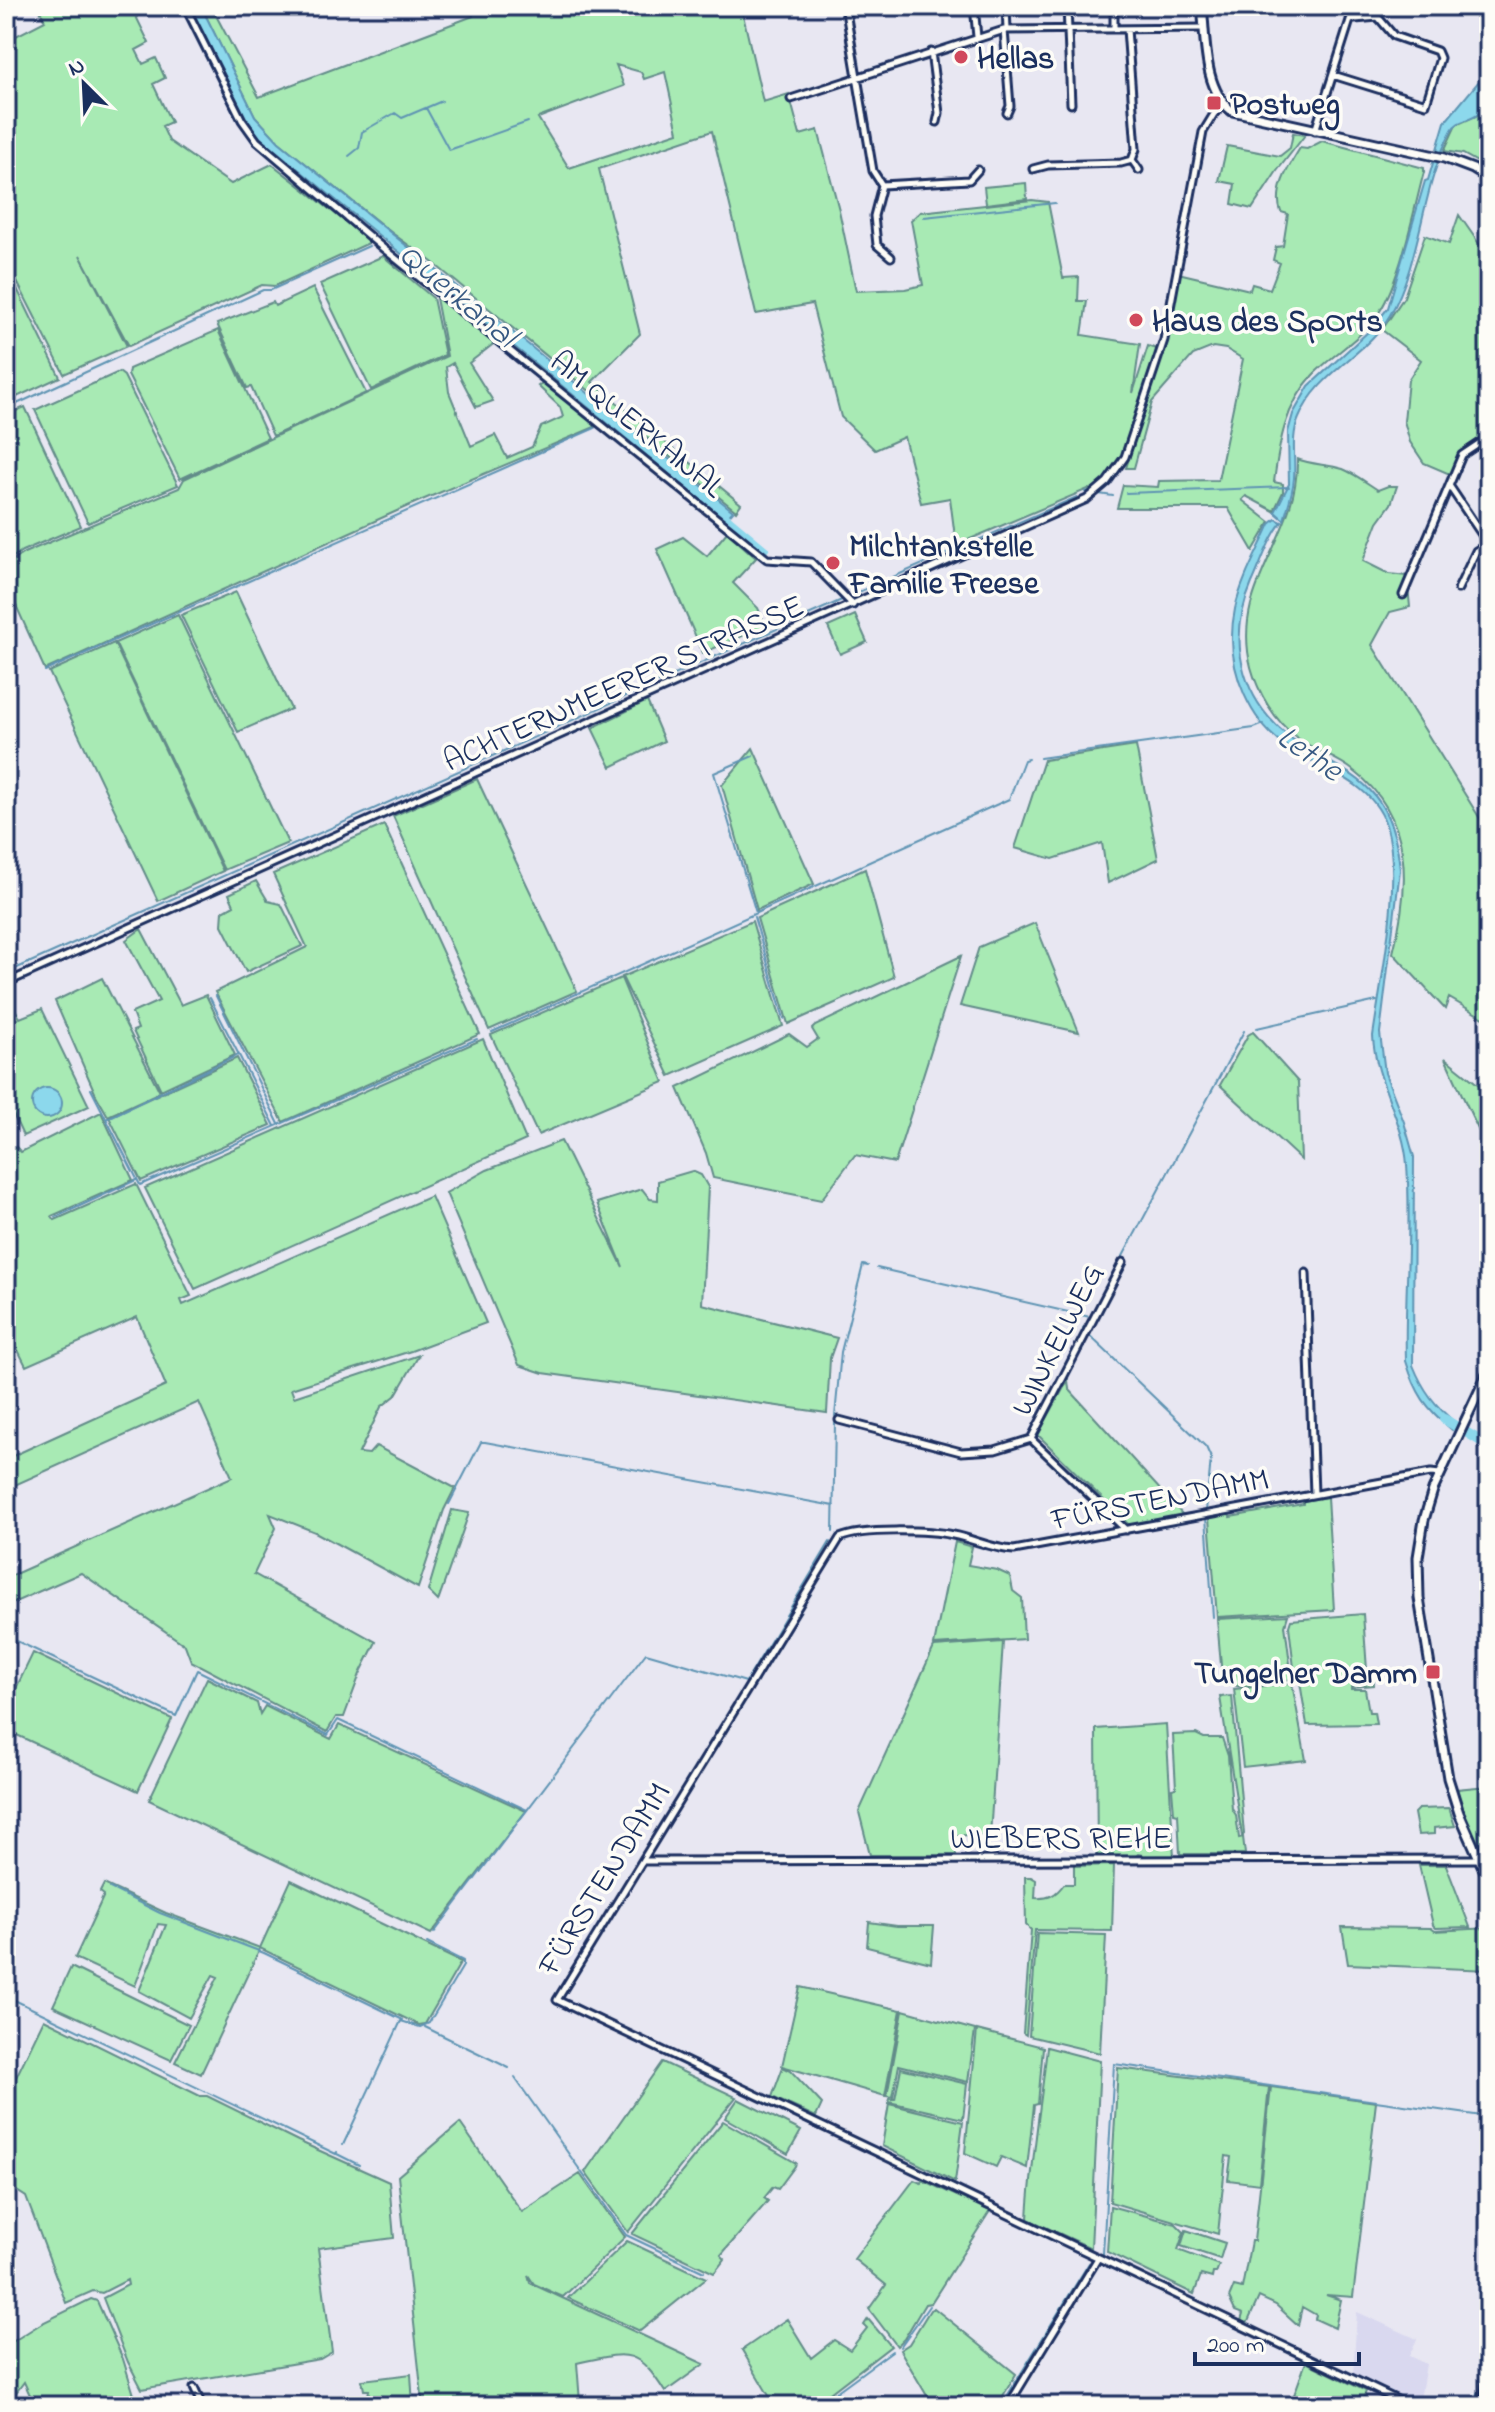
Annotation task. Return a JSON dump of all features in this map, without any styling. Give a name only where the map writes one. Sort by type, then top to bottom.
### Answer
[{"type":"street","name":"AM QUERKANAL","points":[[185,6],[242,120],[257,141],[384,249],[767,559],[811,562],[853,605]]},
{"type":"street","points":[[845,6],[873,171],[882,185],[874,216],[877,245],[891,257]]},
{"type":"street","points":[[974,6],[977,37]]},
{"type":"street","points":[[1006,6],[1010,106],[1007,113]]},
{"type":"street","points":[[1067,6],[1071,104]]},
{"type":"street","points":[[1114,6],[1114,29]]},
{"type":"street","points":[[1202,6],[1212,84],[1224,105],[1241,115],[1444,158],[1489,179]]},
{"type":"street","points":[[1315,131],[1351,17],[1348,6]]},
{"type":"street","points":[[1333,75],[1426,104],[1440,58],[1437,51],[1394,36],[1378,17],[1351,17]]},
{"type":"street","points":[[791,99],[1006,30],[1204,28]]},
{"type":"street","points":[[1127,29],[1136,149],[1132,160]]},
{"type":"street","points":[[931,52],[939,113],[937,122]]},
{"type":"street","name":"ACHTERNMEERER STRASSE","points":[[6,983],[1087,499],[1107,482],[1122,463],[1164,340],[1203,132],[1224,105]]},
{"type":"street","points":[[1033,169],[1048,165],[1132,160]]},
{"type":"street","points":[[1132,160],[1139,170]]},
{"type":"street","points":[[882,185],[969,180],[978,170]]},
{"type":"street","points":[[1403,595],[1462,455],[1480,443],[1489,442]]},
{"type":"street","points":[[1450,487],[1489,544],[1476,551],[1458,589]]},
{"type":"street","name":"WINKELWEG","points":[[839,1420],[961,1452],[995,1450],[1031,1439],[1123,1262]]},
{"type":"street","points":[[1306,1273],[1314,1494]]},
{"type":"street","points":[[1489,1370],[1440,1474],[1421,1534],[1418,1557],[1419,1598],[1448,1778],[1459,1813],[1489,1881]]},
{"type":"street","name":"WINKELWEG","points":[[1031,1439],[1126,1530]]},
{"type":"street","name":"FÜRSTENDAMM","points":[[1410,2406],[557,2000],[840,1538],[859,1533],[923,1532],[953,1535],[996,1549],[1014,1550],[1431,1473],[1440,1474]]},
{"type":"street","name":"WIEBERS RIEHE","points":[[643,1861],[1479,1859]]},
{"type":"street","points":[[1008,2406],[1098,2258]]},
{"type":"street","points":[[1484,2406],[1489,2361]]},
{"type":"street","points":[[194,2388],[202,2406]]},
{"type":"shaded area","points":[[1357,2312],[1417,2339],[1409,2356],[1426,2364],[1419,2406],[1353,2375]]},
{"type":"green space","points":[[38,6],[131,6],[149,43],[136,50],[143,64],[156,58],[165,78],[153,84],[171,122],[162,126],[169,141],[231,184],[272,164],[371,242],[275,286],[262,285],[129,346],[80,255],[127,346],[64,374],[6,260],[6,41],[45,21]]},
{"type":"green space","points":[[201,6],[211,6],[259,97],[473,16],[471,6],[741,6],[763,102],[789,94],[800,135],[818,130],[856,291],[923,285],[911,220],[920,212],[1032,200],[1048,202],[1063,278],[1079,277],[1078,301],[1087,301],[1082,335],[1140,344],[1133,393],[1148,346],[1157,349],[1123,457],[1106,480],[1094,490],[1088,489],[956,545],[950,498],[921,503],[904,437],[875,450],[841,417],[812,304],[756,314],[712,131],[599,169],[640,334],[592,382],[741,504],[736,511],[432,262],[279,142],[255,116]],"holes":[[[616,65],[641,72],[644,79],[665,72],[678,132],[569,168],[538,118],[624,86]]]},
{"type":"green space","points":[[1489,102],[1489,157],[1481,164],[1463,154],[1444,151],[1456,125],[1476,116]]},
{"type":"green space","points":[[1293,133],[1305,135],[1252,209],[1232,204],[1235,184],[1219,181],[1227,146],[1280,156],[1290,148]]},
{"type":"green space","points":[[1322,141],[1424,168],[1424,172],[1399,268],[1385,303],[1362,333],[1313,375],[1290,412],[1281,439],[1274,482],[1283,484],[1283,492],[1274,511],[1246,496],[1242,500],[1270,522],[1253,551],[1228,508],[1117,508],[1123,485],[1158,487],[1159,481],[1218,480],[1243,359],[1226,349],[1213,347],[1193,355],[1152,402],[1134,468],[1126,468],[1166,341],[1178,273],[1250,290],[1252,284],[1270,289],[1280,263],[1273,260],[1276,247],[1283,246],[1288,214],[1281,212],[1279,204],[1283,178],[1300,148],[1307,149]]},
{"type":"green space","points":[[1026,183],[1027,199],[986,204],[984,187]]},
{"type":"green space","points":[[1459,215],[1489,258],[1489,441],[1462,453],[1452,475],[1424,463],[1410,442],[1404,421],[1408,380],[1421,360],[1382,330],[1404,297],[1425,235],[1449,244]]},
{"type":"green space","points":[[383,256],[433,298],[445,355],[371,390],[320,284]]},
{"type":"green space","points":[[6,266],[60,377],[6,402]]},
{"type":"green space","points":[[313,288],[366,393],[273,436],[217,324],[273,302],[275,306]]},
{"type":"green space","points":[[438,294],[496,342],[469,363],[493,401],[476,407],[453,363],[446,367],[449,392],[471,446],[495,435],[507,458],[532,447],[541,427],[563,417],[560,407],[538,386],[545,381],[597,426],[408,506],[45,670],[6,583],[6,565],[24,553],[179,488],[184,479],[447,356],[436,298]]},
{"type":"green space","points":[[218,330],[268,438],[180,479],[128,375],[129,369]]},
{"type":"green space","points":[[119,372],[124,376],[178,485],[88,523],[35,410]]},
{"type":"green space","points":[[25,407],[81,526],[22,551],[6,562],[6,415]]},
{"type":"green space","points":[[1297,459],[1343,469],[1378,490],[1397,486],[1391,504],[1378,522],[1363,561],[1389,574],[1407,576],[1410,607],[1390,612],[1372,645],[1489,833],[1489,1021],[1449,998],[1445,1009],[1393,953],[1403,903],[1404,879],[1397,831],[1388,810],[1374,789],[1354,771],[1288,730],[1268,706],[1254,677],[1247,638],[1250,611],[1257,586],[1288,513],[1295,487]]},
{"type":"green space","points":[[727,532],[756,558],[733,583],[758,608],[766,626],[703,653],[657,549],[683,537],[707,556]]},
{"type":"green space","points":[[236,592],[291,709],[238,732],[181,615]]},
{"type":"green space","points":[[178,615],[288,843],[224,870],[115,643]]},
{"type":"green space","points":[[855,615],[867,642],[840,654],[828,627]]},
{"type":"green space","points":[[114,643],[223,871],[158,901],[49,672]]},
{"type":"green space","points":[[647,701],[664,741],[611,767],[592,728]]},
{"type":"green space","points":[[1136,746],[1158,859],[1108,883],[1102,843],[1053,859],[1015,848],[1044,760]]},
{"type":"green space","points":[[753,748],[814,884],[757,910],[722,785]]},
{"type":"green space","points":[[477,779],[577,991],[489,1030],[393,816]]},
{"type":"green space","points":[[384,825],[480,1034],[283,1122],[215,992],[307,947],[273,874]]},
{"type":"green space","points":[[865,869],[894,977],[788,1024],[757,918]]},
{"type":"green space","points":[[256,881],[268,901],[281,904],[302,946],[246,972],[222,925],[223,911],[234,905],[229,894]]},
{"type":"green space","points":[[752,921],[783,1026],[670,1076],[622,977]]},
{"type":"green space","points":[[1035,923],[1079,1032],[960,1006],[979,947]]},
{"type":"green space","points":[[141,929],[181,1005],[206,995],[235,1055],[161,1090],[133,1031],[138,1029],[132,1013],[159,1001],[126,940]]},
{"type":"green space","points":[[961,956],[895,1163],[855,1155],[821,1200],[713,1178],[706,1153],[678,1088],[789,1034],[807,1047],[818,1039],[812,1029],[815,1026]]},
{"type":"green space","points":[[102,978],[160,1092],[108,1116],[55,1001]]},
{"type":"green space","points":[[621,978],[664,1082],[538,1135],[491,1035]]},
{"type":"green space","points":[[6,993],[20,1018],[42,1009],[89,1106],[23,1136],[6,1099]]},
{"type":"green space","points":[[1253,1032],[1298,1082],[1301,1160],[1220,1085],[1248,1035]]},
{"type":"green space","points":[[483,1039],[526,1140],[195,1289],[145,1188]]},
{"type":"green space","points":[[237,1058],[271,1125],[141,1181],[109,1117]]},
{"type":"green space","points":[[1445,1058],[1489,1093],[1489,1153]]},
{"type":"green space","points":[[101,1112],[133,1180],[52,1216],[55,1220],[136,1184],[191,1296],[181,1300],[183,1305],[431,1196],[486,1323],[411,1351],[291,1389],[294,1397],[419,1355],[395,1396],[381,1407],[359,1453],[369,1454],[376,1446],[455,1488],[444,1510],[418,1588],[315,1532],[270,1514],[276,1528],[254,1574],[376,1642],[344,1717],[336,1717],[327,1732],[191,1661],[185,1645],[81,1573],[6,1606],[6,1578],[232,1477],[199,1402],[6,1489],[6,1459],[166,1386],[137,1317],[26,1366],[6,1326],[6,1152],[16,1147],[21,1152]]},
{"type":"green space","points":[[561,1141],[623,1267],[597,1203],[642,1189],[650,1199],[658,1200],[658,1181],[692,1171],[701,1175],[708,1187],[702,1304],[837,1338],[830,1358],[827,1413],[543,1373],[519,1365],[446,1193],[487,1170]]},
{"type":"green space","points":[[1068,1380],[1069,1389],[1183,1515],[1129,1525],[1038,1435]]},
{"type":"green space","points":[[1327,1497],[1334,1610],[1217,1617],[1209,1518],[1229,1514],[1230,1517]]},
{"type":"green space","points":[[452,1510],[469,1513],[438,1601],[428,1591]]},
{"type":"green space","points":[[955,1542],[972,1547],[968,1565],[997,1570],[1010,1576],[1013,1591],[1022,1598],[1024,1639],[934,1645]]},
{"type":"green space","points":[[1363,1614],[1367,1670],[1373,1670],[1374,1685],[1351,1689],[1365,1689],[1369,1712],[1374,1712],[1376,1724],[1307,1725],[1299,1676],[1295,1676],[1289,1626],[1291,1620]]},
{"type":"green space","points":[[1288,1615],[1285,1625],[1292,1679],[1245,1687],[1228,1683],[1222,1677],[1217,1619]]},
{"type":"green space","points":[[1003,1642],[990,1836],[957,1835],[956,1855],[870,1855],[859,1812],[934,1647]]},
{"type":"green space","points":[[33,1653],[172,1719],[138,1791],[6,1730],[6,1709]]},
{"type":"green space","points":[[207,1678],[257,1703],[260,1714],[265,1706],[331,1739],[339,1725],[526,1811],[431,1934],[149,1800]]},
{"type":"green space","points":[[1292,1683],[1306,1760],[1243,1767],[1234,1689]]},
{"type":"green space","points":[[1232,1696],[1244,1834],[1242,1836],[1220,1697]]},
{"type":"green space","points":[[1166,1724],[1174,1857],[1143,1858],[1138,1854],[1134,1858],[1097,1858],[1096,1729]]},
{"type":"green space","points":[[1196,1734],[1204,1738],[1222,1738],[1228,1756],[1232,1809],[1236,1815],[1239,1838],[1243,1837],[1245,1854],[1180,1854],[1178,1814],[1174,1813],[1172,1789],[1176,1788],[1173,1735]]},
{"type":"green space","points":[[1487,1786],[1489,1846],[1479,1847],[1457,1789]]},
{"type":"green space","points":[[1449,1808],[1455,1826],[1434,1828],[1434,1834],[1418,1835],[1414,1813],[1418,1809]]},
{"type":"green space","points":[[1114,1865],[1112,1931],[1035,1930],[1026,2035],[1023,2033],[1031,1930],[1026,1925],[1025,1877],[1036,1880],[1035,1898],[1044,1898],[1055,1894],[1064,1884],[1074,1884],[1074,1866]]},
{"type":"green space","points":[[1419,1865],[1446,1865],[1470,1927],[1436,1928],[1433,1925]]},
{"type":"green space","points":[[291,1880],[461,1962],[425,2024],[419,2025],[260,1948]]},
{"type":"green space","points":[[104,1884],[166,1913],[260,1948],[201,2074],[175,2062],[218,1977],[213,1975],[189,2018],[139,1991],[166,1925],[158,1924],[135,1986],[75,1958],[104,1895],[100,1892]]},
{"type":"green space","points":[[869,1922],[934,1926],[931,1963],[867,1947]]},
{"type":"green space","points":[[1342,1927],[1431,1928],[1435,1931],[1489,1928],[1489,1970],[1348,1964]]},
{"type":"green space","points":[[1037,1933],[1106,1935],[1100,2053],[1029,2036]]},
{"type":"green space","points":[[71,1967],[189,2025],[171,2060],[53,2006]]},
{"type":"green space","points":[[800,1987],[901,2010],[885,2096],[782,2066]]},
{"type":"green space","points":[[903,2010],[975,2030],[968,2082],[899,2065],[893,2097],[887,2096]]},
{"type":"green space","points":[[44,2019],[200,2096],[207,2096],[389,2182],[394,2238],[318,2248],[332,2352],[320,2359],[142,2389],[103,2298],[128,2285],[127,2280],[102,2293],[93,2291],[66,2303],[26,2197],[6,2184],[6,2098]]},
{"type":"green space","points":[[977,2030],[1043,2047],[1038,2104],[1034,2105],[1027,2168],[1001,2157],[996,2167],[965,2153]]},
{"type":"green space","points":[[1047,2047],[1100,2061],[1091,2248],[1028,2219]]},
{"type":"green space","points":[[662,2062],[736,2097],[628,2232],[585,2172]]},
{"type":"green space","points":[[783,2067],[791,2071],[822,2104],[816,2117],[772,2097]]},
{"type":"green space","points":[[901,2068],[967,2084],[963,2119],[889,2102],[895,2099]]},
{"type":"green space","points":[[1118,2068],[1269,2087],[1259,2184],[1228,2180],[1231,2157],[1226,2156],[1218,2234],[1110,2202]]},
{"type":"green space","points":[[1271,2087],[1376,2102],[1353,2297],[1326,2295],[1341,2300],[1335,2328],[1315,2319],[1316,2315],[1302,2307],[1298,2325],[1276,2305],[1259,2297],[1247,2324],[1241,2321],[1243,2314],[1235,2311],[1229,2298],[1234,2286],[1242,2288],[1251,2241],[1254,2241]]},
{"type":"green space","points":[[738,2099],[801,2131],[788,2154],[725,2118]]},
{"type":"green space","points":[[889,2104],[963,2122],[955,2182],[882,2146]]},
{"type":"green space","points":[[723,2121],[796,2163],[778,2189],[773,2187],[764,2198],[768,2201],[721,2255],[725,2259],[714,2273],[632,2234]]},
{"type":"green space","points":[[460,2123],[522,2212],[580,2174],[625,2237],[563,2297],[534,2284],[528,2275],[530,2283],[704,2364],[665,2392],[638,2360],[629,2356],[608,2356],[577,2363],[580,2402],[545,2406],[423,2406],[398,2176]]},
{"type":"green space","points":[[914,2180],[921,2183],[922,2180],[990,2211],[931,2303],[925,2304],[897,2346],[869,2309],[886,2285],[854,2259]]},
{"type":"green space","points":[[1110,2206],[1176,2224],[1184,2232],[1178,2250],[1219,2265],[1216,2273],[1212,2278],[1201,2275],[1194,2294],[1107,2252]]},
{"type":"green space","points":[[1186,2230],[1225,2243],[1220,2259],[1181,2246]]},
{"type":"green space","points":[[627,2241],[706,2278],[640,2331],[568,2298]]},
{"type":"green space","points":[[91,2299],[97,2301],[123,2359],[135,2398],[118,2406],[35,2406],[24,2382],[15,2394],[21,2406],[6,2406],[6,2346],[42,2323]]},
{"type":"green space","points":[[934,2308],[1016,2374],[997,2406],[933,2406],[900,2350],[909,2344]]},
{"type":"green space","points":[[787,2319],[811,2358],[834,2340],[850,2350],[867,2328],[864,2325],[868,2319],[891,2346],[813,2406],[775,2406],[742,2350]]},
{"type":"green space","points":[[1306,2362],[1366,2391],[1361,2406],[1290,2406]]},
{"type":"green space","points":[[411,2374],[413,2406],[336,2406],[336,2403],[367,2402],[369,2390],[364,2390],[362,2380]]},
{"type":"water","points":[[190,6],[201,6],[255,116],[279,142],[733,511],[725,520],[258,136],[246,122]]},
{"type":"water","points":[[1489,69],[1489,102],[1477,115],[1454,126],[1442,152],[1409,271],[1390,315],[1369,342],[1318,388],[1299,418],[1294,440],[1293,483],[1284,520],[1275,512],[1289,484],[1288,432],[1293,414],[1309,386],[1370,330],[1388,308],[1445,122]]},
{"type":"water","points":[[1276,519],[1282,522],[1269,544],[1244,606],[1240,651],[1244,672],[1264,712],[1299,744],[1367,787],[1381,804],[1393,831],[1400,870],[1380,1033],[1385,1073],[1414,1157],[1413,1365],[1430,1397],[1456,1423],[1452,1430],[1423,1400],[1406,1361],[1407,1165],[1401,1132],[1379,1069],[1373,1036],[1391,900],[1391,847],[1386,825],[1373,801],[1352,783],[1285,746],[1268,731],[1244,695],[1237,674],[1232,631],[1235,609],[1250,566],[1270,524]]},
{"type":"water","points":[[47,1088],[53,1089],[61,1097],[61,1109],[53,1117],[47,1118],[41,1117],[33,1109],[32,1103],[33,1097],[41,1089]]},
{"type":"waterway","points":[[349,156],[359,148],[362,132],[395,113],[402,118],[442,101]]},
{"type":"waterway","points":[[426,108],[449,150],[528,122]]},
{"type":"waterway","points":[[924,217],[1055,203]]},
{"type":"waterway","points":[[6,409],[263,290],[271,290],[369,246]]},
{"type":"waterway","points":[[45,671],[595,428]]},
{"type":"waterway","points":[[1126,493],[1289,487]]},
{"type":"waterway","points":[[1085,492],[1089,491]]},
{"type":"waterway","points":[[1099,494],[1113,496]]},
{"type":"waterway","points":[[854,594],[1077,497]]},
{"type":"waterway","name":"Querkanal","points":[[723,513],[766,549]]},
{"type":"waterway","points":[[6,973],[844,599]]},
{"type":"waterway","points":[[1040,758],[1254,728],[1264,724]]},
{"type":"waterway","points":[[753,756],[714,773],[756,913]]},
{"type":"waterway","points":[[492,1032],[1009,799],[1024,760],[1028,759]]},
{"type":"waterway","points":[[754,917],[784,1019]]},
{"type":"waterway","points":[[216,996],[279,1124]]},
{"type":"waterway","points":[[210,998],[275,1126]]},
{"type":"waterway","points":[[1257,1028],[1377,1001]]},
{"type":"waterway","points":[[1100,1299],[1244,1031]]},
{"type":"waterway","points":[[91,1089],[140,1185],[477,1039]]},
{"type":"waterway","points":[[108,1118],[238,1055]]},
{"type":"waterway","points":[[56,1217],[136,1180]]},
{"type":"waterway","points":[[835,1416],[841,1352],[863,1265],[868,1266]]},
{"type":"waterway","points":[[877,1268],[1090,1317],[1096,1306]]},
{"type":"waterway","points":[[1089,1335],[1206,1447],[1211,1458],[1206,1511]]},
{"type":"waterway","name":"Lethe","points":[[1444,1419],[1489,1446]]},
{"type":"waterway","points":[[833,1532],[835,1422]]},
{"type":"waterway","points":[[449,1504],[481,1442],[485,1442],[834,1506]]},
{"type":"waterway","points":[[1206,1517],[1213,1617]]},
{"type":"waterway","points":[[434,1933],[646,1653],[746,1682],[830,1542]]},
{"type":"waterway","points":[[6,1636],[176,1716],[197,1670],[328,1735],[338,1720],[527,1810]]},
{"type":"waterway","points":[[110,1888],[160,1913],[264,1953],[403,2020]]},
{"type":"waterway","points":[[343,2145],[401,2021],[420,2027],[429,2023],[463,1966],[463,1961],[427,1943]]},
{"type":"waterway","points":[[6,1996],[337,2152]]},
{"type":"waterway","points":[[425,2027],[509,2068]]},
{"type":"waterway","points":[[1103,2254],[1114,2064],[1489,2117]]},
{"type":"waterway","points":[[515,2078],[626,2235],[704,2272]]},
{"type":"waterway","points":[[337,2154],[359,2165]]},
{"type":"waterway","points":[[1001,2406],[1089,2263]]},
{"type":"waterway","points":[[1488,2303],[1489,2298]]},
{"type":"waterway","points":[[900,2347],[929,2306]]},
{"type":"waterway","points":[[1480,2381],[1486,2325]]},
{"type":"waterway","points":[[817,2406],[892,2351]]},
{"type":"waterway","points":[[1477,2406],[1478,2393]]},
{"type":"place","name":"Hellas","points":[[961,57]]},
{"type":"place","name":"Postweg","points":[[1214,103]]},
{"type":"place","name":"Haus des SpOrts","points":[[1136,320]]},
{"type":"place","name":"Milchtankstelle Familie Freese","points":[[833,563]]},
{"type":"place","name":"Tungelner Damm","points":[[1433,1672]]}]
